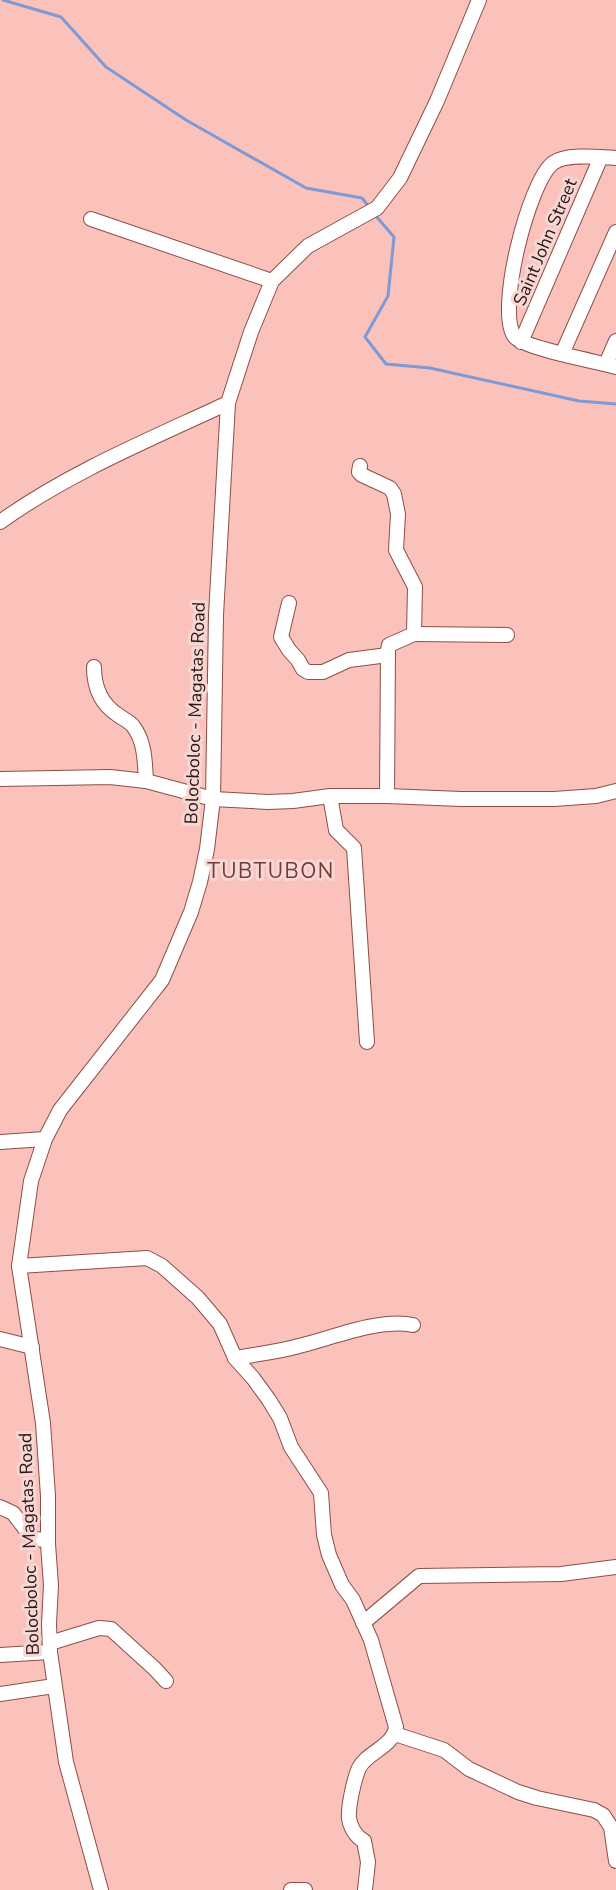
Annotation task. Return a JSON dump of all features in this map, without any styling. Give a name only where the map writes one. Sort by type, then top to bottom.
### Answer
[{"type":"street","name":"Bolocboloc - Magatas Road","points":[[101,1890],[66,1762],[50,1648],[51,1585],[43,1423],[20,1266],[25,1212],[31,1181],[45,1139],[60,1110],[162,980],[191,912],[200,882],[207,849],[213,799],[216,615],[228,403],[251,332],[272,281],[308,246],[371,211],[400,178],[437,101],[479,0]]},
{"type":"street","name":"Saint John Street","points":[[521,342],[601,157]]},
{"type":"street","points":[[616,158],[563,158],[551,164],[529,208],[519,238],[512,268],[510,296],[512,332],[521,342],[611,365],[616,341]]},
{"type":"street","points":[[91,219],[272,281]]},
{"type":"street","points":[[562,354],[616,232]]},
{"type":"street","points":[[0,522],[30,501],[70,479],[228,403]]},
{"type":"street","points":[[360,466],[362,475],[390,488],[394,494],[398,514],[396,550],[415,587],[414,634]]},
{"type":"street","points":[[289,603],[281,637],[303,669],[308,672],[323,672],[349,660],[388,655]]},
{"type":"street","points":[[387,796],[389,645],[414,634],[507,635]]},
{"type":"street","points":[[94,667],[97,690],[108,708],[133,726],[140,738],[146,781]]},
{"type":"street","points":[[0,779],[110,777],[146,781],[213,799],[268,802],[330,796],[554,799],[596,796],[616,790]]},
{"type":"street","points":[[330,796],[336,830],[354,848],[367,1042]]},
{"type":"street","points":[[0,1142],[45,1139]]},
{"type":"street","points":[[20,1266],[147,1258],[162,1266],[198,1298],[220,1324],[235,1358],[269,1400],[291,1447],[321,1493],[324,1535],[329,1555],[371,1640],[395,1721],[395,1734],[360,1767],[352,1798],[349,1819],[357,1836],[364,1841],[368,1862],[365,1890]]},
{"type":"street","points":[[235,1358],[288,1349],[381,1324],[412,1325]]},
{"type":"street","points":[[0,1339],[32,1347]]},
{"type":"street","points":[[0,1507],[13,1514],[33,1539],[48,1540]]},
{"type":"street","points":[[363,1623],[419,1576],[561,1574],[616,1568]]},
{"type":"street","points":[[0,1655],[50,1648],[99,1628],[111,1629],[166,1681]]},
{"type":"street","points":[[0,1694],[54,1686]]},
{"type":"street","points":[[395,1734],[444,1750],[469,1769],[518,1792],[594,1810],[603,1815],[611,1827],[616,1861]]},
{"type":"street","points":[[291,1890],[305,1890]]},
{"type":"waterway","points":[[3,0],[61,17],[106,67],[186,120],[306,188],[362,198],[369,207]]},
{"type":"waterway","points":[[375,215],[394,237],[388,296],[365,337],[386,364],[430,368],[579,401],[616,404]]},
{"type":"district","name":"TUBTUBON","points":[[271,871]]}]
